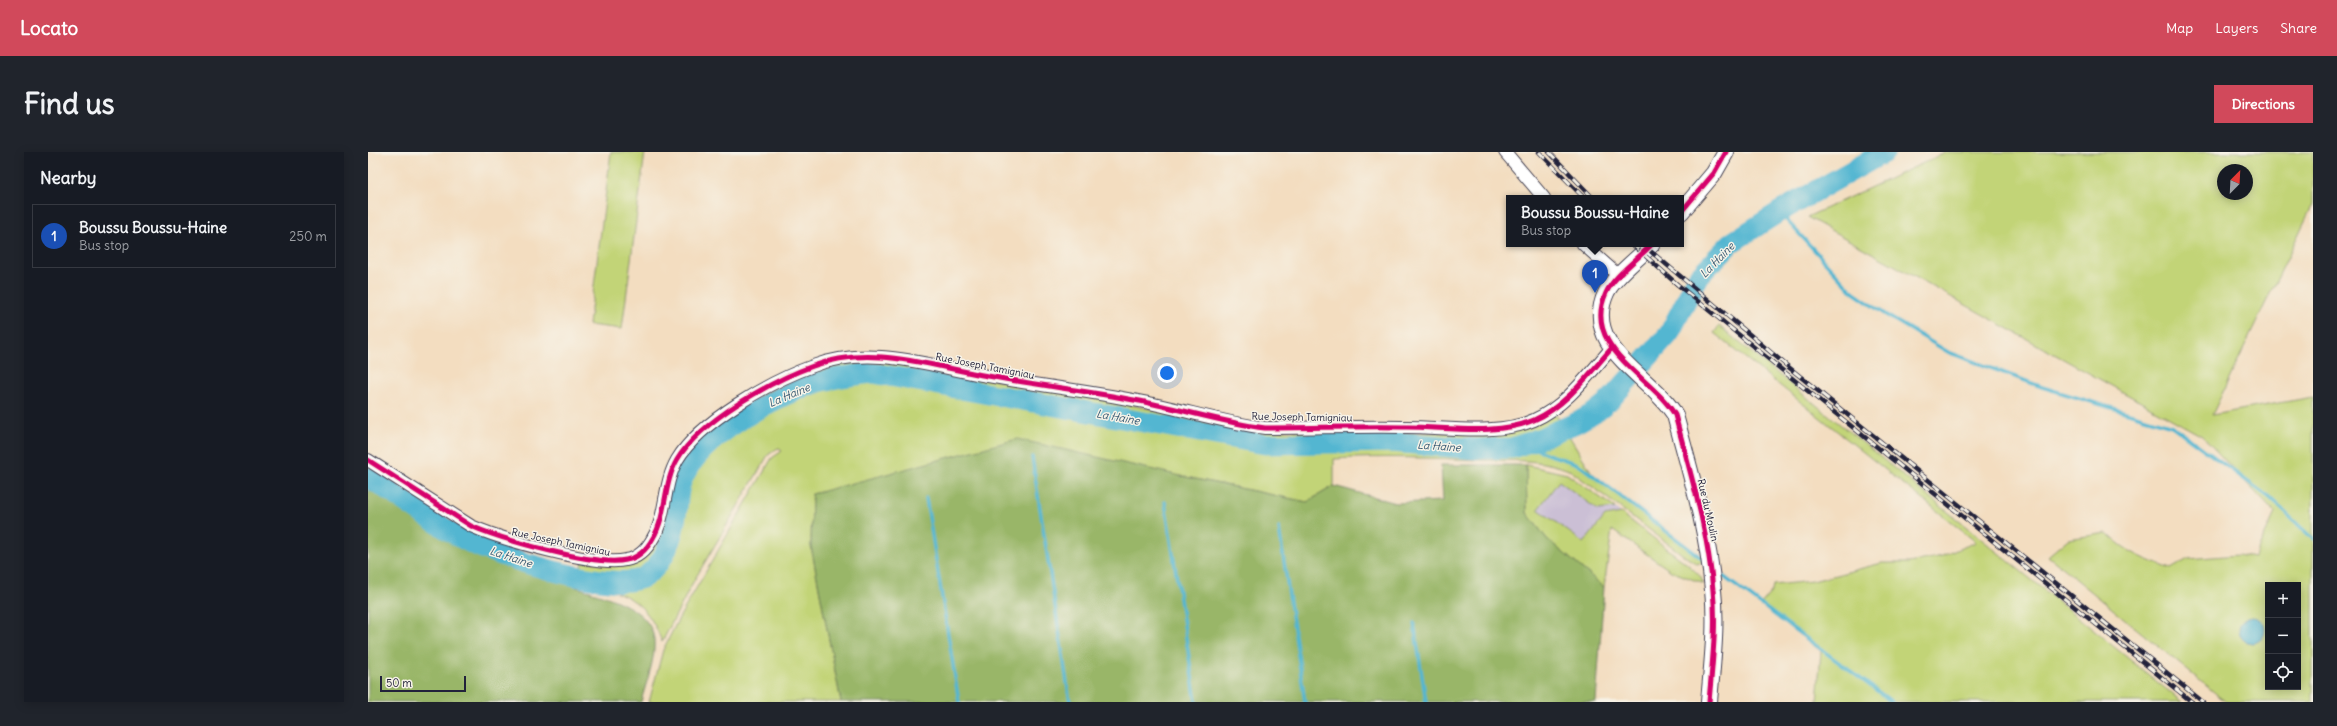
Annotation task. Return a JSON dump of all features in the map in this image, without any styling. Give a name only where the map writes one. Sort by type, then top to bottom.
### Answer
[{"type":"street","points":[[1505,152],[1541,195]]},
{"type":"street","points":[[1684,208],[1714,173],[1726,152]]},
{"type":"street","points":[[1586,247],[1620,277]]},
{"type":"street","points":[[1611,349],[1604,331],[1602,308],[1606,293],[1649,247]]},
{"type":"street","name":"Rue du Moulin","points":[[1611,349],[1668,403],[1675,415],[1699,504],[1712,578],[1714,625],[1709,702]]},
{"type":"street","name":"Rue Joseph Tamigniau","points":[[368,460],[472,526],[489,534],[527,545],[615,562],[633,558],[643,552],[654,537],[672,470],[685,448],[704,430],[728,411],[766,387],[803,370],[833,360],[873,355],[895,357],[984,376],[1150,403],[1246,426],[1265,428],[1407,427],[1492,429],[1519,426],[1553,409],[1566,399],[1611,349]]},
{"type":"shaded area","points":[[1559,480],[1598,510],[1615,508],[1621,513],[1605,516],[1584,543],[1538,509]]},
{"type":"green space","points":[[611,152],[645,152],[622,329],[589,325]]},
{"type":"green space","points":[[1947,152],[2313,152],[2313,204],[2212,415],[2313,397],[2313,702],[2226,702],[2048,556],[2068,539],[2107,533],[2121,545],[2145,559],[2171,569],[2188,559],[2238,555],[2254,558],[2275,513],[2202,436],[1807,217]]},
{"type":"green space","points":[[1719,326],[2182,702],[1817,702],[1821,651],[1760,605],[1772,591],[1773,585],[1813,581],[1882,563],[1909,563],[1942,556],[1976,542],[1714,333]]},
{"type":"green space","points":[[877,360],[1094,397],[1249,430],[1482,433],[1555,413],[1592,473],[1703,560],[1703,562],[1697,564],[1686,557],[1571,471],[1548,464],[1525,461],[1406,458],[1334,459],[1334,486],[1307,502],[1181,476],[812,494],[811,546],[841,702],[649,702],[663,650],[679,618],[772,458],[782,451],[778,448],[768,455],[692,584],[662,642],[656,627],[648,615],[631,599],[608,589],[579,582],[582,562],[638,561],[680,462],[708,432],[765,392],[826,366]]},
{"type":"green space","points":[[1017,439],[1181,476],[1307,502],[1334,486],[1396,503],[1443,501],[1441,465],[1526,465],[1527,513],[1547,539],[1604,587],[1596,702],[841,702],[811,546],[812,494]]},
{"type":"green space","points":[[1526,465],[1567,474],[1615,508],[1598,510],[1559,481],[1538,509],[1584,543],[1605,516],[1621,513],[1691,567],[1700,576],[1704,584],[1671,571],[1612,530],[1604,587],[1547,539],[1527,513]]},
{"type":"green space","points":[[368,489],[458,542],[504,563],[575,581],[576,587],[611,598],[634,610],[644,618],[651,628],[654,639],[654,654],[641,702],[368,702]]},
{"type":"water","points":[[2247,618],[2257,618],[2264,625],[2264,635],[2257,642],[2247,642],[2240,635],[2240,625]]},
{"type":"waterway","name":"La Haine","points":[[368,477],[440,525],[480,547],[556,572],[584,578],[610,581],[631,581],[646,576],[653,570],[664,555],[674,527],[679,490],[682,480],[691,464],[705,448],[722,433],[741,420],[782,397],[801,388],[819,382],[846,376],[873,373],[1265,444],[1392,442],[1477,449],[1512,448],[1541,438],[1578,422],[1595,412],[1610,400],[1669,334],[1698,277],[1731,243],[1779,212],[1885,152]]},
{"type":"waterway","points":[[1779,212],[1854,293],[1886,315],[1948,352],[2042,387],[2172,426],[2270,498],[2313,539]]},
{"type":"waterway","points":[[1526,443],[1544,453],[1578,464],[1704,560]]},
{"type":"waterway","points":[[1032,457],[1070,702]]},
{"type":"waterway","points":[[926,498],[959,702]]},
{"type":"waterway","points":[[1165,502],[1196,702]]},
{"type":"waterway","points":[[1279,528],[1305,702]]},
{"type":"waterway","points":[[1716,571],[1892,702]]},
{"type":"waterway","points":[[1414,623],[1426,702]]},
{"type":"railway","points":[[1539,152],[1581,195]]},
{"type":"railway","points":[[1549,152],[1590,195]]},
{"type":"railway","points":[[1635,247],[1678,285],[2192,702]]},
{"type":"railway","points":[[1646,247],[1786,365],[2203,702]]},
{"type":"cycle path","points":[[1684,208],[1714,173],[1726,152]]},
{"type":"cycle path","points":[[1649,247],[1615,280],[1606,293],[1601,312],[1603,330],[1611,345],[1622,360],[1651,387],[1675,415],[1698,501],[1711,568],[1714,604],[1714,646],[1709,702]]},
{"type":"cycle path","points":[[368,460],[471,526],[504,538],[572,556],[612,561],[626,560],[642,552],[653,538],[661,519],[669,479],[677,460],[688,445],[702,431],[719,417],[758,392],[796,373],[813,366],[835,360],[857,357],[900,359],[1008,380],[1129,399],[1265,428],[1422,427],[1472,430],[1504,428],[1520,425],[1546,414],[1576,389],[1611,349]]},
{"type":"place","name":"Boussu Boussu-Haine","points":[[1595,293]]}]
